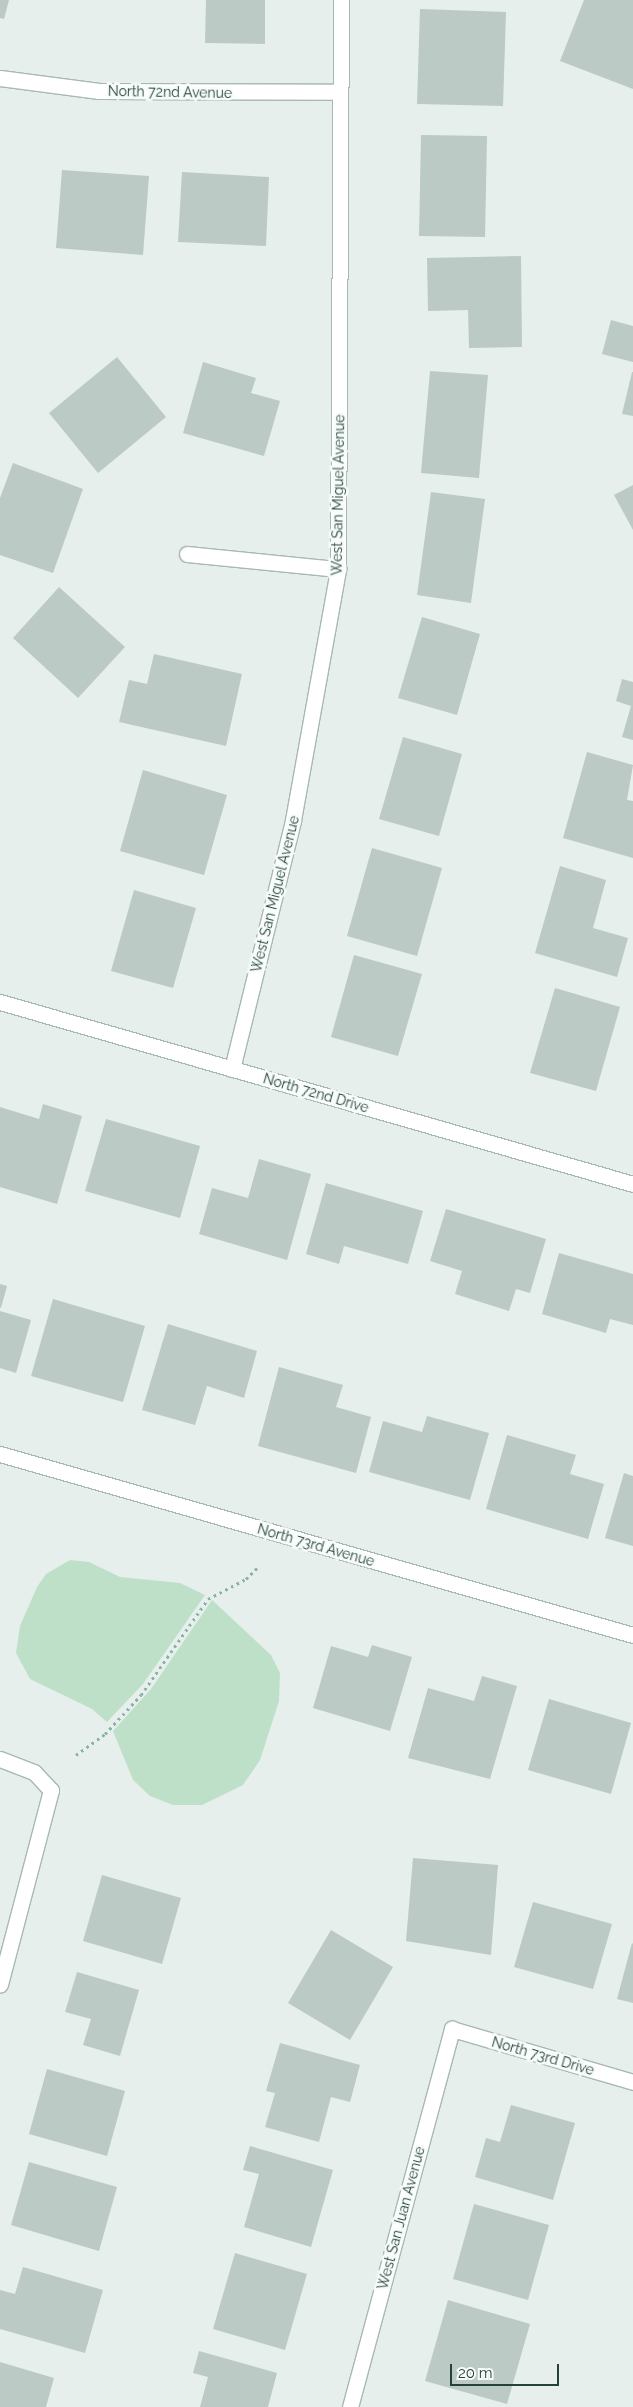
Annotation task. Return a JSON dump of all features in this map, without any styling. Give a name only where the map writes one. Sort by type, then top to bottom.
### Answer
[{"type":"street","name":"West San Miguel Avenue","points":[[232,1069],[293,820],[338,569],[341,0]]},
{"type":"street","name":"North 72nd Avenue","points":[[0,78],[99,91],[340,92]]},
{"type":"street","points":[[187,554],[338,569]]},
{"type":"street","name":"North 72nd Drive","points":[[0,1002],[633,1184]]},
{"type":"street","name":"North 73rd Avenue","points":[[0,1454],[633,1635]]},
{"type":"street","points":[[0,1759],[34,1772],[51,1790],[0,1984]]},
{"type":"street","name":"North 73rd Drive","points":[[452,2030],[633,2082]]},
{"type":"street","name":"West San Juan Avenue","points":[[350,2407],[452,2030]]},
{"type":"path","points":[[76,1755],[105,1734],[141,1695],[208,1599],[246,1579],[259,1566]]},
{"type":"green space","points":[[70,1560],[89,1562],[120,1577],[180,1583],[205,1595],[143,1684],[107,1722],[92,1709],[30,1679],[16,1653],[20,1626],[37,1587],[46,1574]]},
{"type":"green space","points":[[212,1600],[271,1655],[280,1673],[279,1701],[260,1760],[243,1785],[202,1805],[173,1805],[150,1796],[133,1780],[113,1731],[151,1689]]},
{"type":"building","points":[[0,0],[9,0],[4,19],[0,18]]},
{"type":"building","points":[[206,0],[265,0],[265,44],[205,43]]},
{"type":"building","points":[[584,0],[633,0],[633,89],[560,61]]},
{"type":"building","points":[[420,9],[506,12],[503,106],[417,104]]},
{"type":"building","points":[[421,135],[487,136],[485,237],[419,236]]},
{"type":"building","points":[[62,170],[149,176],[143,255],[56,248]]},
{"type":"building","points":[[182,172],[269,177],[266,246],[178,242]]},
{"type":"building","points":[[521,256],[522,347],[469,348],[468,310],[428,311],[427,258]]},
{"type":"building","points":[[611,320],[633,326],[633,362],[602,354]]},
{"type":"building","points":[[117,357],[166,417],[98,473],[49,413]]},
{"type":"building","points":[[203,362],[256,378],[251,393],[280,401],[264,456],[183,433]]},
{"type":"building","points":[[430,371],[488,375],[479,478],[421,473]]},
{"type":"building","points":[[633,372],[633,416],[622,414]]},
{"type":"building","points":[[13,463],[83,489],[53,573],[0,555],[0,498]]},
{"type":"building","points":[[633,485],[633,530],[614,495]]},
{"type":"building","points":[[431,492],[485,499],[471,603],[417,595]]},
{"type":"building","points":[[59,587],[125,647],[78,698],[13,638]]},
{"type":"building","points":[[422,617],[480,634],[457,715],[398,698]]},
{"type":"building","points":[[154,654],[242,674],[226,746],[119,722],[129,680],[147,684]]},
{"type":"building","points":[[622,679],[633,682],[633,740],[622,737],[631,706],[616,701]]},
{"type":"building","points":[[403,737],[462,754],[439,836],[379,819]]},
{"type":"building","points":[[587,752],[633,765],[627,800],[633,801],[633,858],[563,838]]},
{"type":"building","points":[[143,770],[227,795],[204,875],[120,851]]},
{"type":"building","points":[[372,848],[442,868],[417,956],[347,936]]},
{"type":"building","points":[[560,866],[606,880],[593,928],[628,938],[617,977],[535,953]]},
{"type":"building","points":[[134,890],[196,908],[173,988],[111,971]]},
{"type":"building","points":[[354,955],[422,974],[398,1056],[331,1037]]},
{"type":"building","points":[[555,988],[620,1007],[596,1091],[530,1073]]},
{"type":"building","points":[[43,1104],[82,1116],[57,1204],[0,1187],[0,1107],[39,1119]]},
{"type":"building","points":[[106,1119],[200,1146],[180,1218],[85,1191]]},
{"type":"building","points":[[259,1159],[311,1174],[287,1260],[199,1234],[212,1188],[248,1198]]},
{"type":"building","points":[[326,1183],[423,1211],[408,1264],[344,1246],[339,1264],[306,1254]]},
{"type":"building","points":[[446,1209],[546,1239],[530,1293],[516,1289],[509,1311],[455,1294],[462,1271],[430,1261]]},
{"type":"building","points":[[559,1253],[633,1274],[633,1325],[610,1319],[606,1333],[542,1314]]},
{"type":"building","points":[[0,1284],[7,1286],[1,1308],[0,1307]]},
{"type":"building","points":[[53,1299],[145,1326],[123,1402],[31,1376]]},
{"type":"building","points":[[0,1311],[31,1320],[16,1373],[0,1368]]},
{"type":"building","points":[[168,1324],[257,1351],[244,1398],[207,1386],[195,1425],[142,1410]]},
{"type":"building","points":[[279,1367],[343,1385],[336,1407],[371,1417],[356,1473],[258,1446]]},
{"type":"building","points":[[427,1416],[489,1433],[470,1500],[369,1472],[383,1421],[422,1432]]},
{"type":"building","points":[[507,1435],[576,1455],[570,1474],[604,1484],[588,1539],[486,1509]]},
{"type":"building","points":[[624,1473],[633,1476],[633,1546],[605,1538]]},
{"type":"building","points":[[372,1645],[412,1657],[390,1731],[313,1708],[331,1646],[368,1657]]},
{"type":"building","points":[[482,1676],[517,1686],[490,1779],[408,1758],[428,1688],[474,1701]]},
{"type":"building","points":[[549,1699],[631,1723],[611,1794],[528,1770]]},
{"type":"building","points":[[413,1858],[498,1865],[491,1955],[406,1941]]},
{"type":"building","points":[[102,1875],[181,1898],[162,1964],[83,1941]]},
{"type":"building","points":[[533,1902],[612,1924],[593,1989],[514,1967]]},
{"type":"building","points":[[331,1930],[393,1967],[350,2040],[288,2003]]},
{"type":"building","points":[[633,1944],[633,2003],[617,1999]]},
{"type":"building","points":[[77,1972],[139,1990],[120,2056],[83,2045],[91,2019],[65,2012]]},
{"type":"building","points":[[280,2043],[360,2065],[350,2102],[331,2097],[319,2142],[265,2127],[275,2093],[266,2091]]},
{"type":"building","points":[[47,2069],[125,2091],[107,2156],[29,2134]]},
{"type":"building","points":[[511,2105],[575,2123],[553,2200],[475,2177],[486,2138],[500,2142]]},
{"type":"building","points":[[250,2146],[333,2170],[311,2247],[244,2227],[259,2174],[243,2170]]},
{"type":"building","points":[[29,2162],[117,2187],[99,2251],[11,2225]]},
{"type":"building","points":[[474,2204],[549,2225],[528,2300],[453,2279]]},
{"type":"building","points":[[235,2253],[307,2274],[285,2350],[213,2329]]},
{"type":"building","points":[[23,2267],[103,2290],[85,2353],[0,2329],[0,2290],[15,2294]]},
{"type":"building","points":[[448,2300],[530,2324],[507,2404],[425,2381]]},
{"type":"building","points":[[199,2351],[277,2373],[268,2407],[200,2407],[208,2377],[193,2373]]},
{"type":"building","points":[[0,2362],[54,2378],[46,2407],[0,2407]]}]
